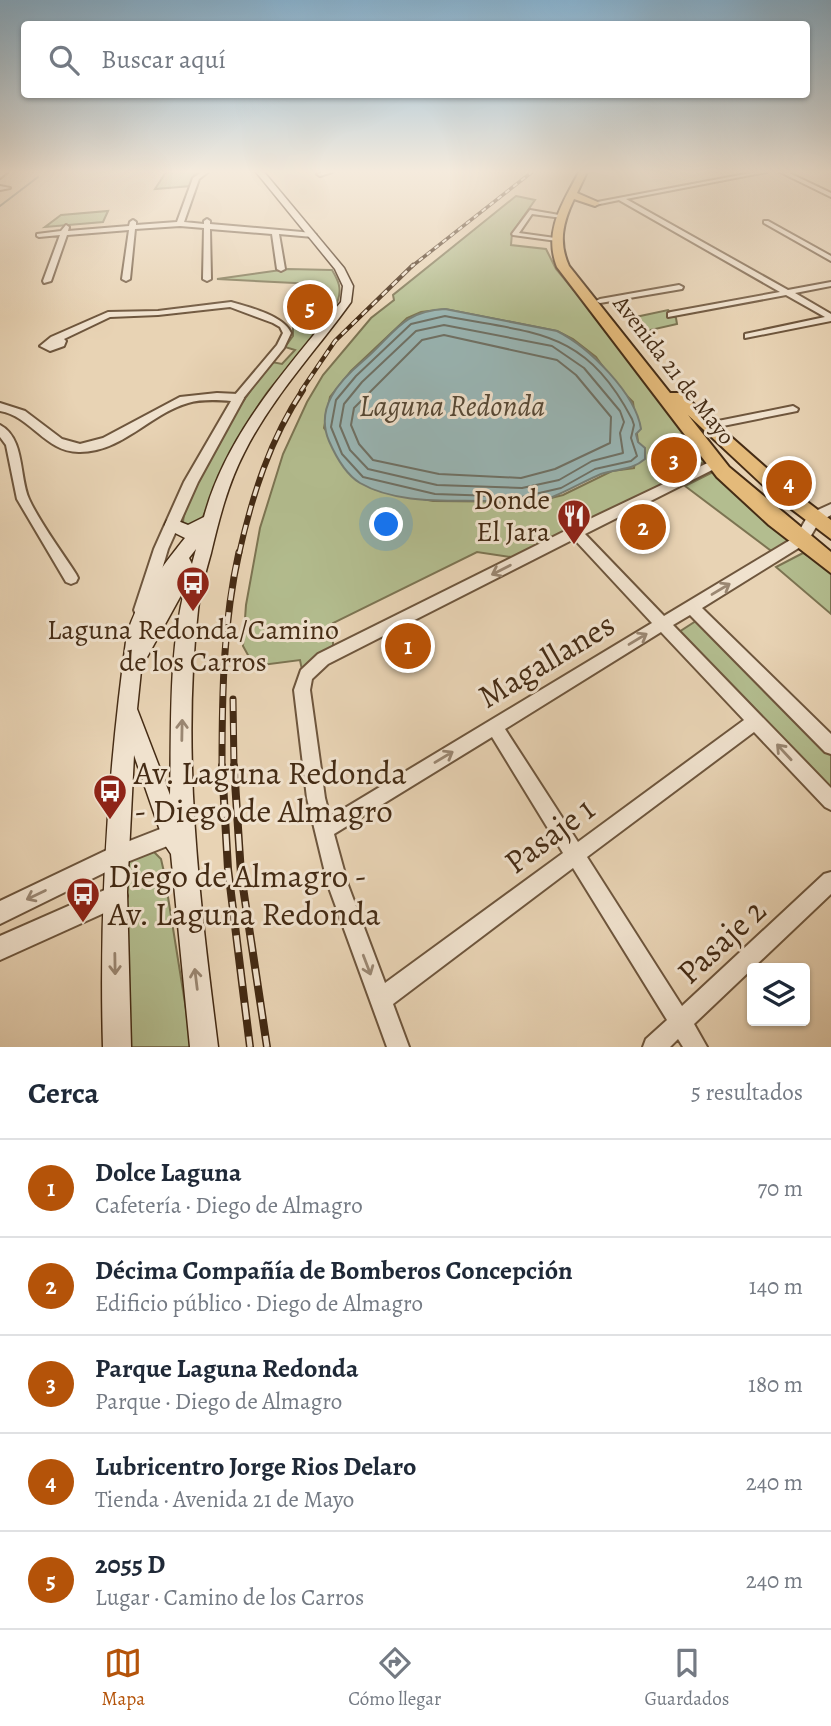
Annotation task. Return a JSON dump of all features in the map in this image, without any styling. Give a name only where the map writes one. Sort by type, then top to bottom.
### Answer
[{"type":"main road","points":[[204,1047],[184,871],[181,799],[185,647],[197,566],[208,519],[233,461],[255,421],[338,316],[347,298],[345,277],[301,221]]},
{"type":"main road","name":"Avenida 21 de Mayo","points":[[564,221],[555,240],[559,258],[570,276],[716,463],[744,493],[831,564]]},
{"type":"main road","name":"Avenida 21 de Mayo","points":[[567,221],[564,232],[564,252],[673,393],[708,426],[823,514],[831,531]]},
{"type":"main road","points":[[173,525],[187,532],[208,519]]},
{"type":"main road","points":[[117,1047],[118,785],[141,612],[152,592],[208,519]]},
{"type":"main road","points":[[133,671],[148,634],[183,576],[184,565],[179,557]]},
{"type":"main road","points":[[128,706],[135,736],[173,834],[184,871]]},
{"type":"street","points":[[525,221],[515,234],[555,240]]},
{"type":"street","points":[[660,221],[831,318]]},
{"type":"street","points":[[39,235],[66,230],[181,222],[278,230],[306,227]]},
{"type":"street","points":[[766,222],[831,259]]},
{"type":"street","points":[[126,279],[133,224]]},
{"type":"street","points":[[207,224],[207,279]]},
{"type":"street","points":[[278,230],[306,227]]},
{"type":"street","points":[[48,228],[66,230]]},
{"type":"street","points":[[47,281],[66,230]]},
{"type":"street","points":[[278,230],[281,269]]},
{"type":"street","points":[[671,315],[831,284]]},
{"type":"street","points":[[600,301],[679,287]]},
{"type":"street","points":[[57,339],[108,315],[238,305],[279,323],[287,334],[281,346],[238,398],[200,462],[161,549],[141,612]]},
{"type":"street","points":[[748,336],[831,318]]},
{"type":"street","points":[[0,407],[15,410],[55,441],[78,448],[110,440],[182,401],[213,396],[238,398]]},
{"type":"street","points":[[708,426],[793,409]]},
{"type":"street","points":[[0,429],[11,444],[23,499],[71,578]]},
{"type":"street","points":[[398,1047],[338,885],[323,831],[303,706],[304,681],[310,669],[323,659],[716,463]]},
{"type":"street","points":[[801,540],[823,514]]},
{"type":"street","points":[[173,525],[172,543],[179,557]]},
{"type":"street","points":[[575,532],[831,801]]},
{"type":"street","name":"Magallanes","points":[[323,831],[801,540]]},
{"type":"street","points":[[692,607],[831,746]]},
{"type":"street","name":"Pasaje 1","points":[[380,1000],[756,721]]},
{"type":"street","points":[[494,726],[696,1047]]},
{"type":"street","points":[[0,913],[116,856],[173,834]]},
{"type":"street","name":"Pasaje 2","points":[[654,1047],[831,881]]},
{"type":"street","points":[[0,948],[116,896]]},
{"type":"green space","points":[[53,221],[104,221],[103,222],[45,227]]},
{"type":"green space","points":[[485,221],[520,221],[512,233],[511,245],[546,249],[556,269],[663,398],[706,461],[524,559],[477,552],[333,623],[333,651],[303,675],[300,660],[254,666],[243,646],[246,605],[260,528],[283,454],[323,375],[371,318],[394,300],[393,295]],"holes":[[[445,309],[557,331],[573,339],[596,357],[616,385],[633,402],[638,442],[634,468],[612,471],[563,495],[535,502],[433,501],[374,489],[324,428],[330,397],[351,371],[407,318],[421,312]]]},
{"type":"green space","points":[[288,269],[332,270],[339,284],[338,300],[325,325],[266,394],[256,410],[238,441],[200,523],[193,528],[183,525],[187,507],[203,472],[239,407],[272,362],[282,364],[295,350],[285,347],[293,336],[293,323],[303,321],[330,301],[315,284],[217,279]]},
{"type":"green space","points":[[668,310],[676,318],[677,324],[642,332],[631,318]]},
{"type":"green space","points":[[713,472],[795,542],[774,553],[685,486]]},
{"type":"green space","points":[[803,553],[831,570],[831,614],[776,567]]},
{"type":"green space","points":[[699,619],[831,752],[831,791],[679,632]]},
{"type":"green space","points":[[152,850],[161,859],[164,872],[192,1047],[130,1047],[124,925],[127,859]]},
{"type":"water","name":"Laguna Redonda","points":[[445,309],[557,331],[570,338],[609,373],[630,401],[641,429],[636,434],[638,442],[645,448],[645,459],[629,467],[601,474],[554,497],[523,504],[405,498],[374,490],[360,483],[345,470],[325,429],[331,396],[345,378],[399,326],[418,314]]},
{"type":"railway","points":[[411,267],[470,221]]},
{"type":"railway","points":[[301,391],[335,341],[413,265]]},
{"type":"railway","points":[[239,554],[250,511],[272,448],[303,390]]},
{"type":"railway","points":[[222,766],[227,632],[239,552]]},
{"type":"railway","points":[[233,699],[234,768]]},
{"type":"railway","points":[[222,766],[228,869],[250,1047]]},
{"type":"railway","points":[[234,766],[241,874],[267,1047]]},
{"type":"place","name":"2055 D","points":[[310,307]]},
{"type":"place","name":"Parque Laguna Redonda","points":[[674,460]]},
{"type":"place","name":"Lubricentro Jorge Rios Delaro","points":[[789,483]]},
{"type":"place","name":"Décima Compañía de Bomberos Concepción","points":[[643,527]]},
{"type":"place","name":"Donde El Jara","points":[[574,546]]},
{"type":"place","name":"Laguna Redonda/Camino de los Carros","points":[[193,613]]},
{"type":"place","name":"Dolce Laguna","points":[[408,646]]},
{"type":"place","name":"Av. Laguna Redonda - Diego de Almagro","points":[[110,821]]},
{"type":"place","name":"Diego de Almagro - Av. Laguna Redonda","points":[[83,924]]}]
